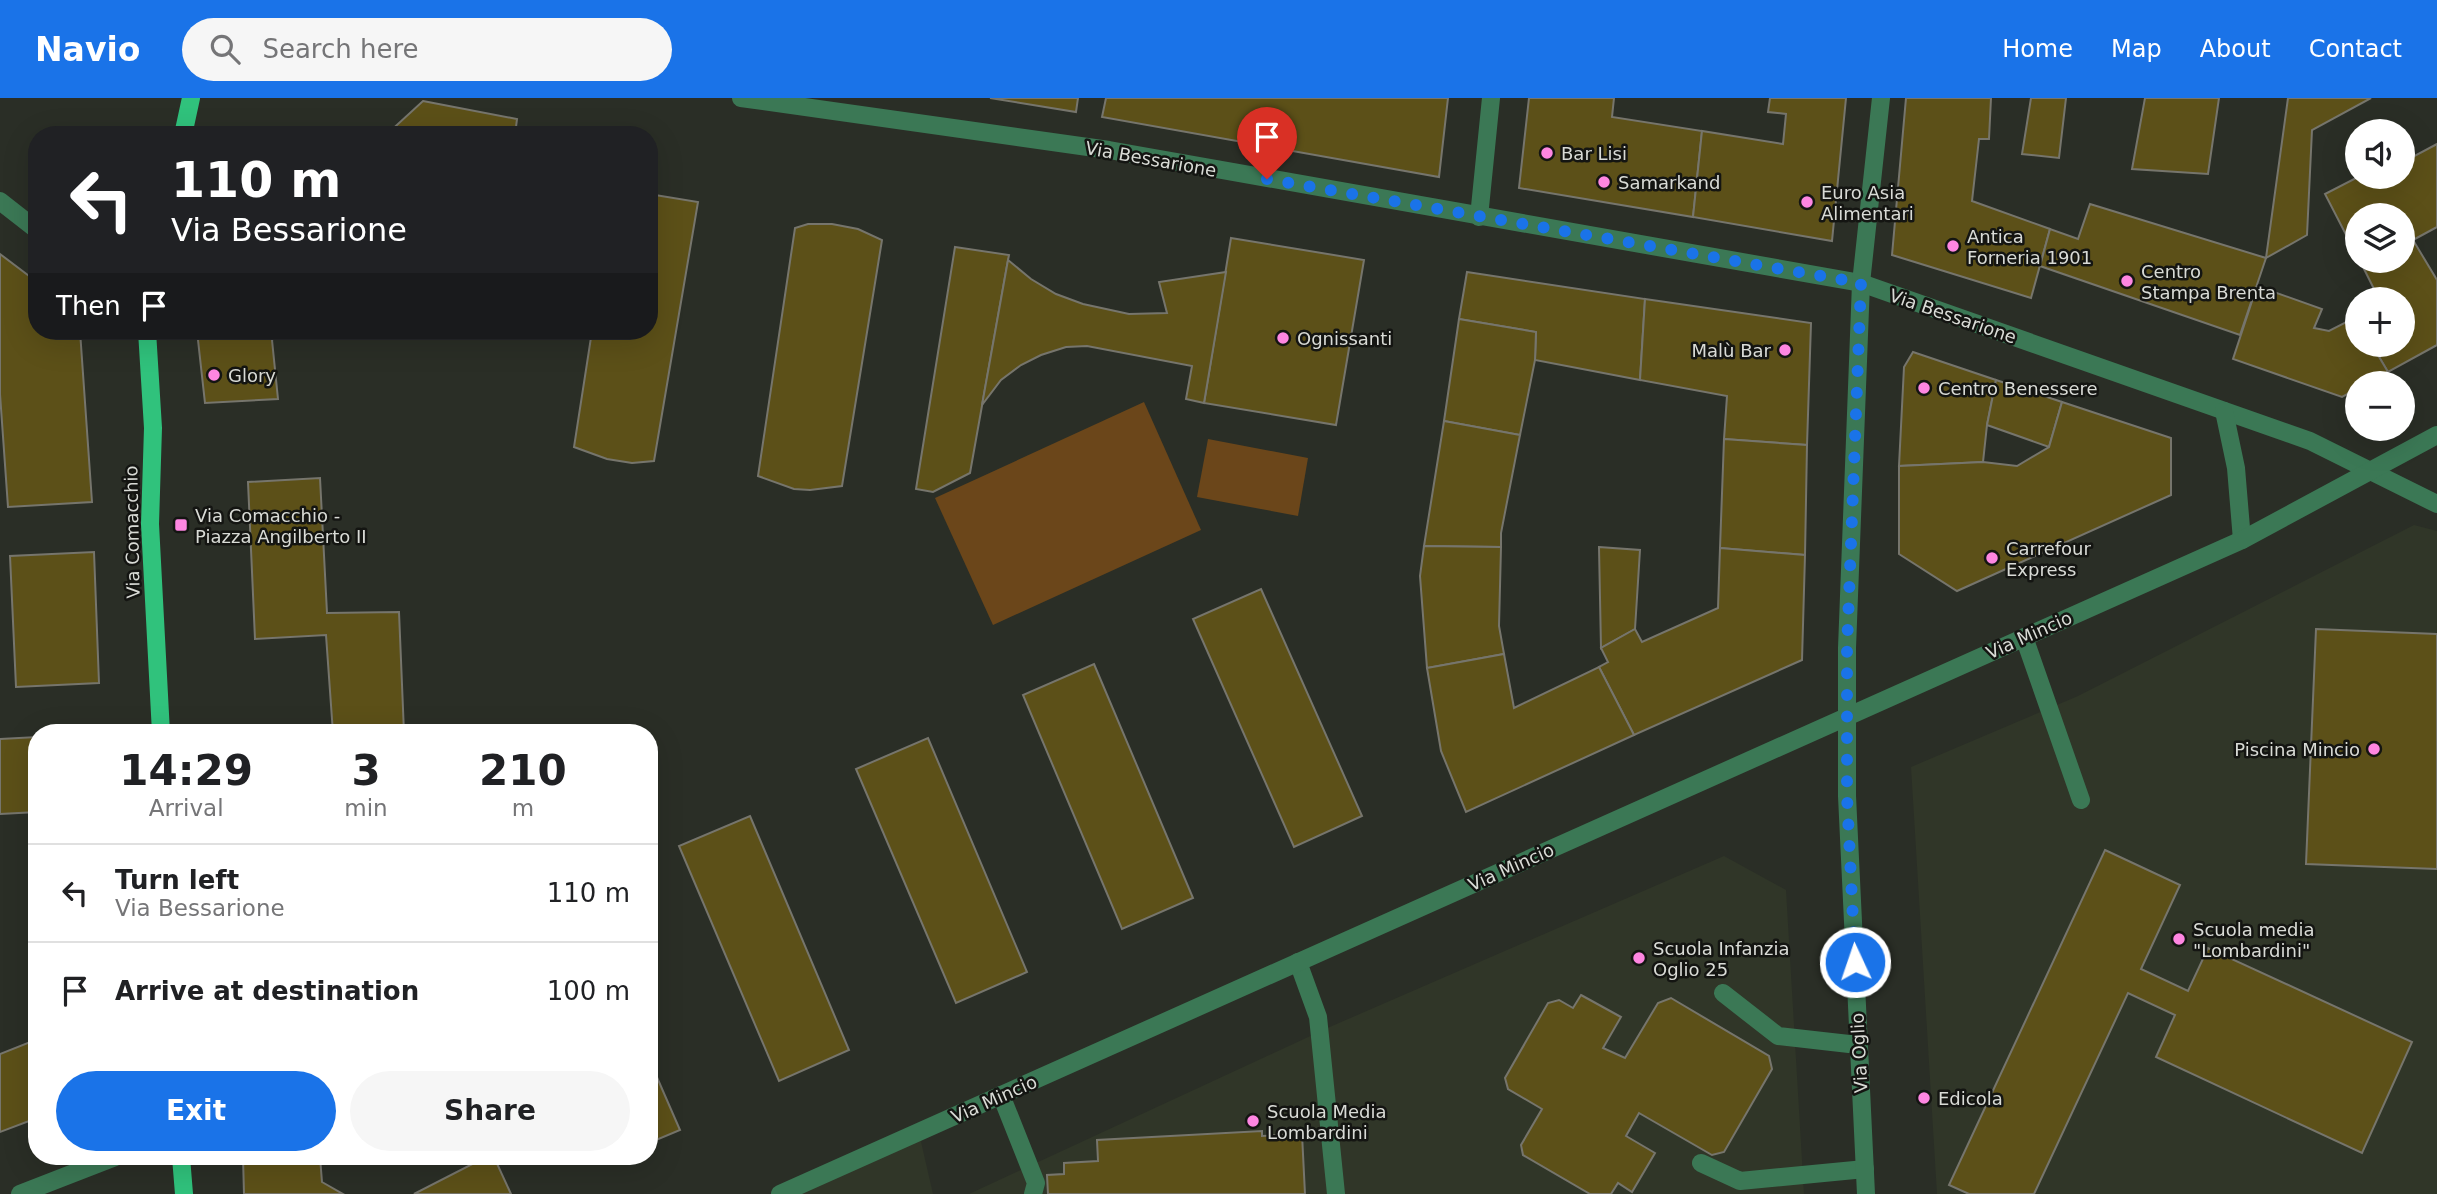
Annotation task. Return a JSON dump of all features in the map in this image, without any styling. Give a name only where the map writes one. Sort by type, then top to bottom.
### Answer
[{"type":"main road","points":[[184,126],[187,102]]},
{"type":"main road","name":"Via Comacchio","points":[[148,340],[153,428],[150,524],[161,724]]},
{"type":"main road","points":[[179,1165],[184,1194]]},
{"type":"street","name":"Via Bessarione","points":[[741,98],[1109,150],[1861,283],[2311,441],[2437,504]]},
{"type":"street","points":[[1479,217],[1492,98]]},
{"type":"street","name":"Via Oglio","points":[[1866,1194],[1847,796],[1847,648],[1861,283],[1881,98]]},
{"type":"street","points":[[0,201],[28,223]]},
{"type":"street","points":[[2224,411],[2236,468],[2242,540]]},
{"type":"street","name":"Via Mincio","points":[[780,1194],[2242,540],[2437,435]]},
{"type":"street","points":[[2024,637],[2081,800]]},
{"type":"street","points":[[1298,962],[1318,1017],[1336,1194]]},
{"type":"street","points":[[1723,993],[1778,1036],[1858,1045]]},
{"type":"street","points":[[1001,1095],[1036,1183],[1032,1194]]},
{"type":"street","points":[[1701,1163],[1740,1181],[1865,1170]]},
{"type":"street","points":[[20,1194],[94,1165]]},
{"type":"street","points":[[819,1177],[826,1194]]},
{"type":"shaded area","points":[[1144,402],[1201,530],[993,625],[935,498]]},
{"type":"shaded area","points":[[1208,439],[1308,458],[1298,516],[1197,497]]},
{"type":"shaded area","name":"Scuola media \"Lombardini\"","points":[[2414,525],[2437,531],[2437,1194],[1937,1194],[1911,767],[2078,696]]},
{"type":"shaded area","name":"Scuola Infanzia Oglio 25","points":[[1724,856],[1786,890],[1804,1194],[969,1194],[1332,1026]]},
{"type":"shaded area","points":[[919,1133],[933,1194],[791,1194]]},
{"type":"building","points":[[990,98],[1078,98],[1076,112]]},
{"type":"building","points":[[1106,98],[1448,98],[1439,177],[1102,117]]},
{"type":"building","points":[[1529,98],[1614,98],[1612,117],[1702,131],[1693,217],[1519,188]]},
{"type":"building","points":[[1770,98],[1846,98],[1832,241],[1693,217],[1702,131],[1783,144],[1786,114],[1768,112]]},
{"type":"building","points":[[1906,98],[1991,98],[1989,139],[1979,139],[1972,201],[2050,229],[2031,298],[1892,255]]},
{"type":"building","points":[[2031,98],[2066,98],[2059,158],[2022,154]]},
{"type":"building","points":[[2145,98],[2219,98],[2208,174],[2132,169]]},
{"type":"building","points":[[2288,98],[2371,98],[2312,130],[2307,235],[2266,258]]},
{"type":"building","points":[[423,101],[517,119],[516,126],[396,126]]},
{"type":"building","points":[[2437,144],[2437,227],[2415,239],[2415,203],[2345,203],[2345,233],[2325,194],[2345,184],[2345,189],[2415,189],[2415,156]]},
{"type":"building","points":[[658,195],[698,202],[654,461],[632,463],[607,459],[574,447],[591,340],[658,340]]},
{"type":"building","points":[[2090,204],[2266,258],[2240,335],[2040,266],[2050,229],[2078,239]]},
{"type":"building","points":[[808,224],[832,224],[858,229],[882,240],[842,486],[810,490],[794,489],[758,476],[795,228]]},
{"type":"building","name":"Ognissanti","points":[[1231,238],[1364,260],[1336,425],[1204,403]]},
{"type":"building","points":[[2415,243],[2437,280],[2437,345],[2390,371],[2387,371],[2379,357],[2415,357],[2415,287],[2373,287],[2366,273],[2415,273]]},
{"type":"building","points":[[955,247],[1009,255],[970,473],[933,492],[916,489]]},
{"type":"building","points":[[0,254],[28,275],[28,340],[81,340],[92,502],[8,507],[0,394]]},
{"type":"building","points":[[1008,260],[1031,279],[1056,294],[1083,304],[1129,314],[1167,313],[1159,282],[1226,272],[1204,403],[1186,399],[1192,366],[1087,346],[1066,347],[1021,365],[1001,380],[982,405]]},
{"type":"building","points":[[1467,272],[1645,299],[1640,380],[1535,360],[1536,332],[1459,319]]},
{"type":"building","points":[[2257,286],[2322,309],[2314,328],[2329,331],[2345,323],[2345,357],[2379,357],[2387,371],[2345,371],[2345,395],[2342,397],[2233,359]]},
{"type":"building","points":[[1645,299],[1811,323],[1807,445],[1724,439],[1727,396],[1640,380]]},
{"type":"building","points":[[1459,319],[1536,332],[1535,360],[1520,435],[1444,421]]},
{"type":"building","points":[[198,340],[272,340],[278,399],[205,403]]},
{"type":"building","points":[[1913,352],[1996,380],[1983,462],[1899,466],[1904,367]]},
{"type":"building","points":[[1996,380],[2062,402],[2049,447],[1987,425]]},
{"type":"building","points":[[2062,402],[2171,438],[2171,495],[1957,591],[1899,554],[1899,466],[1983,462],[2017,466],[2049,447]]},
{"type":"building","points":[[1444,421],[1520,435],[1501,533],[1501,547],[1424,546]]},
{"type":"building","points":[[1724,439],[1807,445],[1805,555],[1720,548]]},
{"type":"building","points":[[320,478],[327,613],[399,612],[404,724],[332,724],[326,635],[255,639],[248,482]]},
{"type":"building","points":[[1424,546],[1501,547],[1499,626],[1504,654],[1427,668],[1420,576]]},
{"type":"building","points":[[1599,547],[1640,550],[1635,629],[1601,648]]},
{"type":"building","points":[[1720,548],[1805,555],[1802,660],[1634,735],[1599,667],[1608,662],[1601,648],[1635,629],[1642,642],[1718,608]]},
{"type":"building","points":[[94,552],[99,683],[16,687],[10,556]]},
{"type":"building","points":[[1261,589],[1362,816],[1294,847],[1193,619]]},
{"type":"building","name":"Piscina Mincio","points":[[2316,629],[2437,634],[2437,869],[2306,864]]},
{"type":"building","points":[[1504,654],[1514,708],[1599,667],[1634,735],[1466,812],[1441,751],[1427,668]]},
{"type":"building","points":[[1094,664],[1193,898],[1122,929],[1023,695]]},
{"type":"building","points":[[28,737],[28,812],[0,814],[0,739]]},
{"type":"building","points":[[928,738],[1027,972],[956,1003],[856,769]]},
{"type":"building","points":[[750,816],[849,1050],[779,1081],[679,846]]},
{"type":"building","points":[[2105,850],[2180,885],[2141,969],[2188,991],[2208,948],[2412,1042],[2362,1153],[2156,1057],[2175,1015],[2128,993],[2034,1194],[1969,1194],[1949,1185]]},
{"type":"building","points":[[1581,995],[1621,1017],[1603,1048],[1625,1058],[1658,1003],[1671,998],[1769,1056],[1772,1069],[1724,1152],[1712,1155],[1639,1113],[1626,1136],[1655,1153],[1632,1192],[1618,1183],[1611,1194],[1590,1194],[1523,1155],[1521,1145],[1542,1109],[1508,1089],[1505,1078],[1548,1003],[1559,1000],[1573,1008]]},
{"type":"building","points":[[28,1043],[28,1121],[0,1132],[0,1054]]},
{"type":"building","points":[[658,1080],[680,1130],[658,1139]]},
{"type":"building","points":[[1262,1131],[1262,1136],[1302,1134],[1305,1194],[1048,1194],[1047,1175],[1064,1174],[1064,1163],[1098,1161],[1097,1140]]},
{"type":"building","points":[[243,1165],[321,1165],[322,1182],[343,1194],[244,1194]]},
{"type":"building","points":[[470,1165],[498,1165],[511,1194],[414,1194]]},
{"type":"place","name":"Bar Lisi","points":[[1547,153]]},
{"type":"place","name":"Samarkand","points":[[1604,182]]},
{"type":"place","name":"Euro Asia Alimentari","points":[[1807,202]]},
{"type":"place","name":"Antica Forneria 1901","points":[[1953,246]]},
{"type":"place","name":"Centro Stampa Brenta","points":[[2127,281]]},
{"type":"place","name":"Ognissanti","points":[[1283,338]]},
{"type":"place","name":"Malù Bar","points":[[1785,350]]},
{"type":"place","name":"Glory","points":[[214,375]]},
{"type":"place","name":"Centro Benessere","points":[[1924,388]]},
{"type":"place","name":"Via Comacchio - Piazza Angilberto II","points":[[181,525]]},
{"type":"place","name":"Carrefour Express","points":[[1992,558]]},
{"type":"place","name":"Piscina Mincio","points":[[2374,749]]},
{"type":"place","name":"Scuola media \"Lombardini\"","points":[[2179,939]]},
{"type":"place","name":"Scuola Infanzia Oglio 25","points":[[1639,958]]},
{"type":"place","name":"Edicola","points":[[1924,1098]]},
{"type":"place","name":"Scuola Media Lombardini","points":[[1253,1121]]},
{"type":"route","points":[[1267,179],[1861,283],[1847,648],[1847,796],[1855,962]]}]
